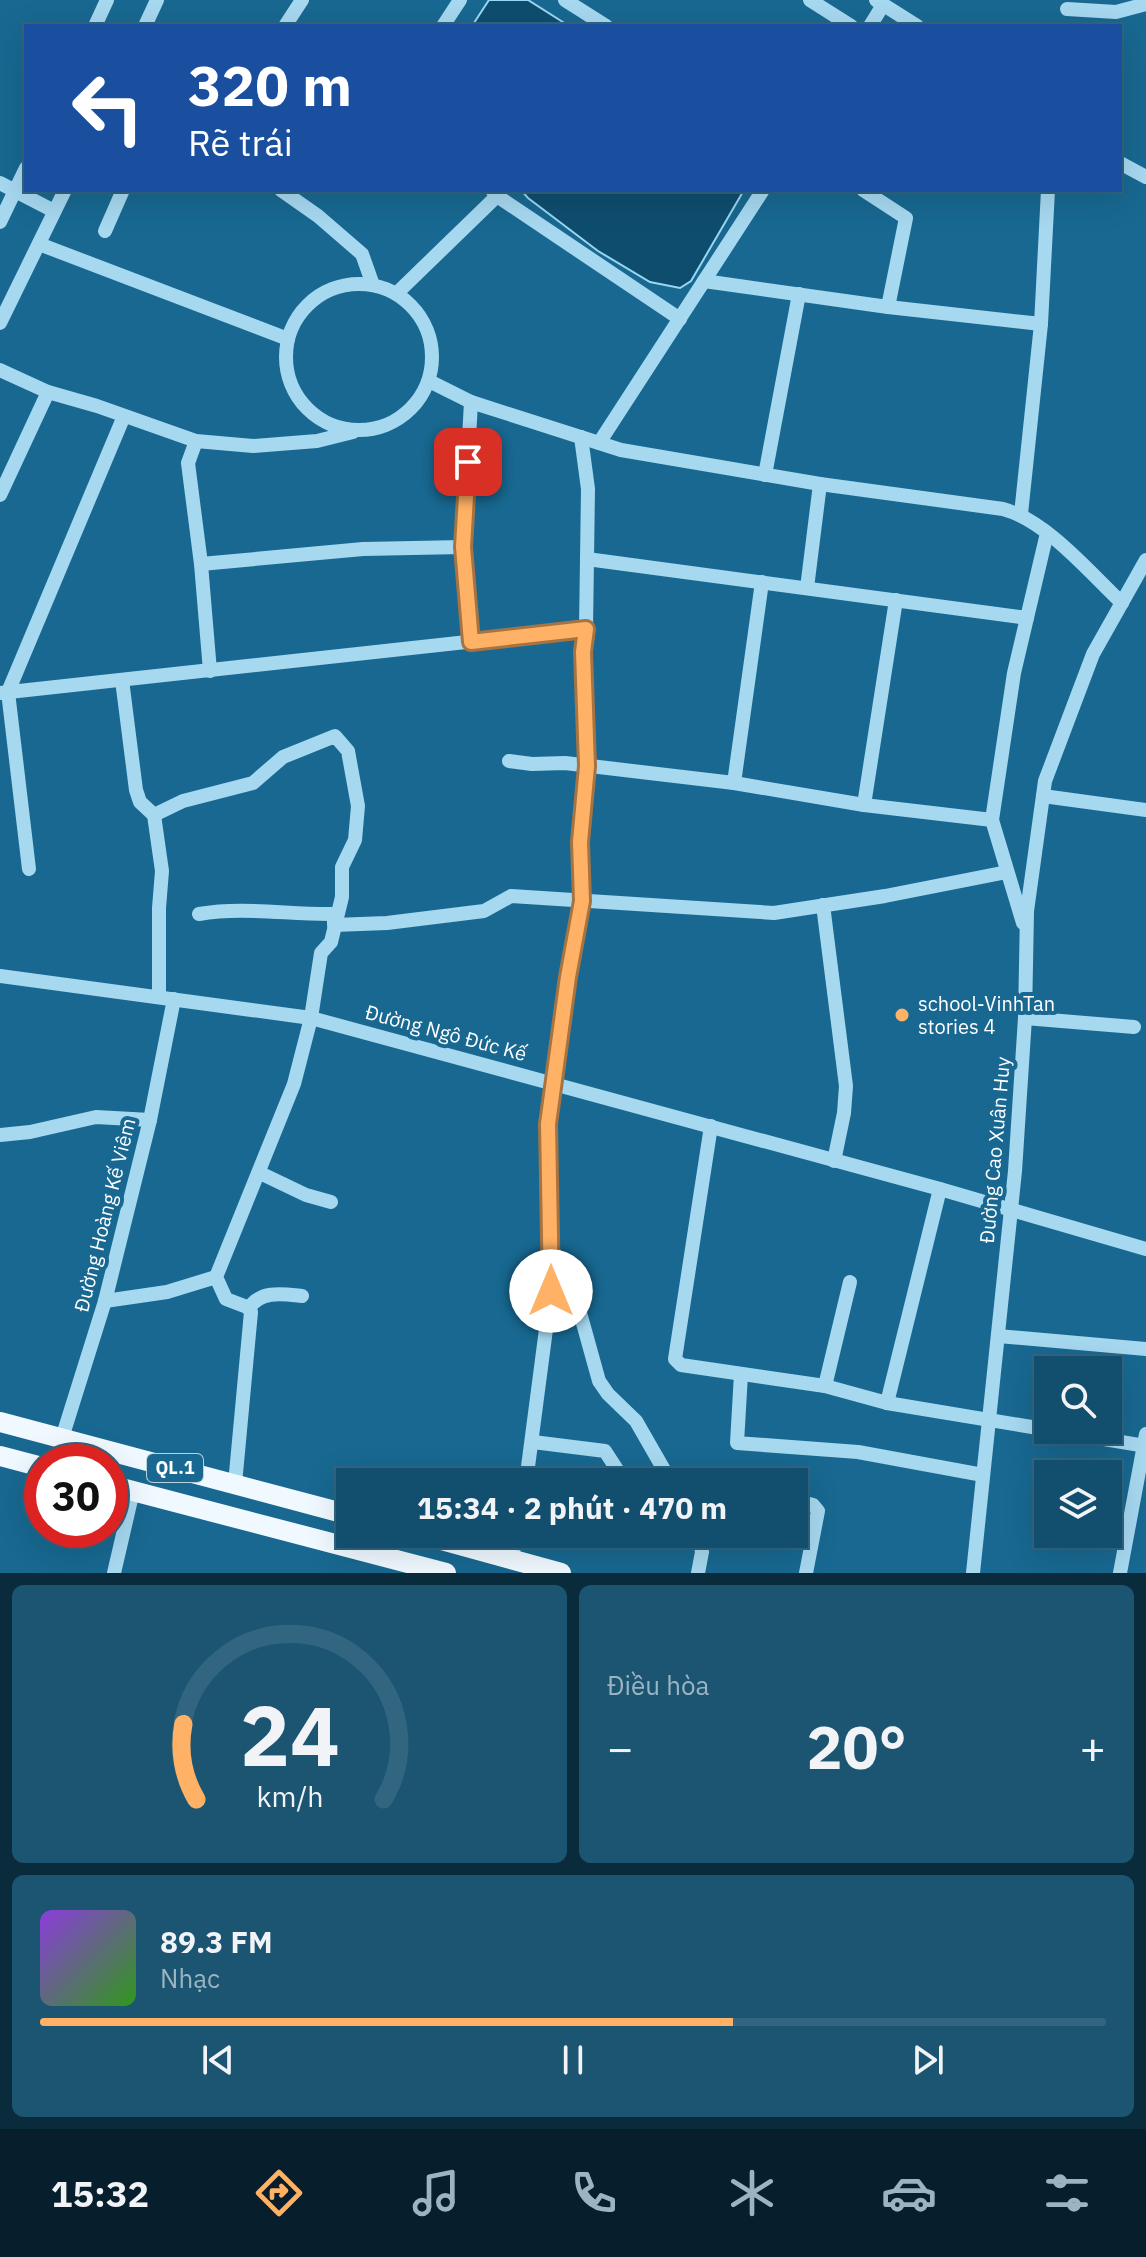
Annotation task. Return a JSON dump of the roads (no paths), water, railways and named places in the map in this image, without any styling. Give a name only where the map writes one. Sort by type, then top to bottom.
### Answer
[{"type":"main road","name":"QL.1","points":[[0,1422],[336,1511]]},
{"type":"main road","points":[[6,1458],[21,1427]]},
{"type":"main road","points":[[227,1516],[235,1484]]},
{"type":"main road","name":"QL.1","points":[[128,1490],[446,1573]]},
{"type":"main road","points":[[459,1548],[510,1566],[561,1573]]},
{"type":"street","points":[[96,24],[107,0]]},
{"type":"street","points":[[146,24],[157,0]]},
{"type":"street","points":[[286,24],[302,0]]},
{"type":"street","points":[[444,24],[460,0]]},
{"type":"street","points":[[565,0],[603,24]]},
{"type":"street","points":[[810,0],[848,24]]},
{"type":"street","points":[[871,24],[879,2],[914,24]]},
{"type":"street","points":[[1065,24],[1067,4],[1116,12],[1146,4]]},
{"type":"street","points":[[1122,164],[1146,177]]},
{"type":"street","points":[[0,222],[24,172]]},
{"type":"street","points":[[0,183],[54,211]]},
{"type":"street","points":[[0,323],[64,192]]},
{"type":"street","points":[[105,231],[122,192]]},
{"type":"street","points":[[284,192],[318,216],[362,254],[373,285]]},
{"type":"street","points":[[599,443],[762,192]]},
{"type":"street","points":[[866,192],[906,218],[888,307]]},
{"type":"street","points":[[1021,514],[1041,324],[1048,192]]},
{"type":"street","points":[[396,294],[495,193],[680,319]]},
{"type":"street","points":[[39,244],[288,339]]},
{"type":"street","points":[[704,281],[888,307],[1041,324]]},
{"type":"street","points":[[0,370],[48,392],[196,441],[266,445],[317,441],[380,428],[401,418],[418,402],[429,381],[432,356],[428,332],[415,311],[396,294],[373,285],[348,285],[324,292],[305,307],[291,328],[285,352],[288,377],[298,398],[313,415],[334,426],[357,431]]},
{"type":"street","points":[[765,475],[799,294]]},
{"type":"street","points":[[429,381],[471,402],[621,450],[1021,514],[1047,533],[1122,603]]},
{"type":"street","points":[[0,495],[48,392]]},
{"type":"street","points":[[471,402],[463,547],[471,642]]},
{"type":"street","points":[[29,869],[4,692],[124,416]]},
{"type":"street","points":[[528,1468],[551,1291],[548,1124],[582,901],[580,842],[587,766],[583,652],[588,489],[581,437]]},
{"type":"street","points":[[196,441],[188,463],[210,671]]},
{"type":"street","points":[[807,588],[820,484]]},
{"type":"street","points":[[1026,935],[992,820],[1014,673],[1047,533]]},
{"type":"street","points":[[201,564],[363,549],[463,547]]},
{"type":"street","points":[[587,559],[1027,618]]},
{"type":"street","name":"Đường Cao Xuân Huy","points":[[973,1573],[1011,1209],[1025,1018],[1026,935],[1045,781],[1093,654],[1146,560]]},
{"type":"street","points":[[734,783],[762,582]]},
{"type":"street","points":[[864,805],[896,600]]},
{"type":"street","points":[[4,692],[586,629]]},
{"type":"street","points":[[122,680],[136,790],[140,802],[154,815],[183,801],[253,783],[283,757],[335,736],[348,751],[358,806],[355,840],[342,867],[342,897],[331,942],[321,953],[311,1018],[294,1084],[216,1277],[226,1299],[249,1308]]},
{"type":"street","points":[[509,761],[587,766],[734,783],[864,805],[992,820]]},
{"type":"street","points":[[1043,796],[1146,810]]},
{"type":"street","name":"Đường Hoàng Kế Viêm","points":[[62,1438],[105,1301],[150,1120],[167,998],[159,908],[162,871],[154,815]]},
{"type":"street","points":[[334,925],[387,923],[484,911],[511,896],[774,913],[1007,872]]},
{"type":"street","points":[[823,905],[846,1086],[834,1161]]},
{"type":"street","points":[[199,914],[215,911],[334,914],[334,925]]},
{"type":"street","name":"Đường Ngô Đức Kế","points":[[0,976],[311,1018],[940,1189],[1146,1249]]},
{"type":"street","points":[[1025,1018],[1134,1027]]},
{"type":"street","points":[[0,1135],[30,1132],[101,1116],[150,1120]]},
{"type":"street","points":[[711,1126],[675,1359],[681,1365],[825,1386],[887,1403],[989,1422],[1145,1442],[1120,1573]]},
{"type":"street","points":[[260,1173],[306,1195],[331,1202]]},
{"type":"street","points":[[887,1403],[940,1189]]},
{"type":"street","points":[[552,1247],[579,1309],[599,1381],[608,1394],[633,1416],[663,1468]]},
{"type":"street","points":[[105,1301],[167,1292],[216,1277]]},
{"type":"street","points":[[825,1386],[850,1282]]},
{"type":"street","points":[[235,1484],[249,1308],[259,1299],[276,1293],[302,1296]]},
{"type":"street","points":[[998,1336],[1146,1349]]},
{"type":"street","points":[[741,1374],[737,1443],[858,1452],[983,1475]]},
{"type":"street","points":[[533,1442],[605,1451],[616,1468]]},
{"type":"street","points":[[114,1573],[133,1491]]},
{"type":"street","points":[[806,1573],[818,1511],[808,1504]]},
{"type":"street","points":[[698,1573],[701,1548]]},
{"type":"water","points":[[489,0],[528,0],[566,24],[473,24]]},
{"type":"water","points":[[523,192],[743,192],[691,281],[680,288],[650,282],[598,251]]},
{"type":"place","name":"school-VinhTan stories 4","points":[[902,1015]]}]
